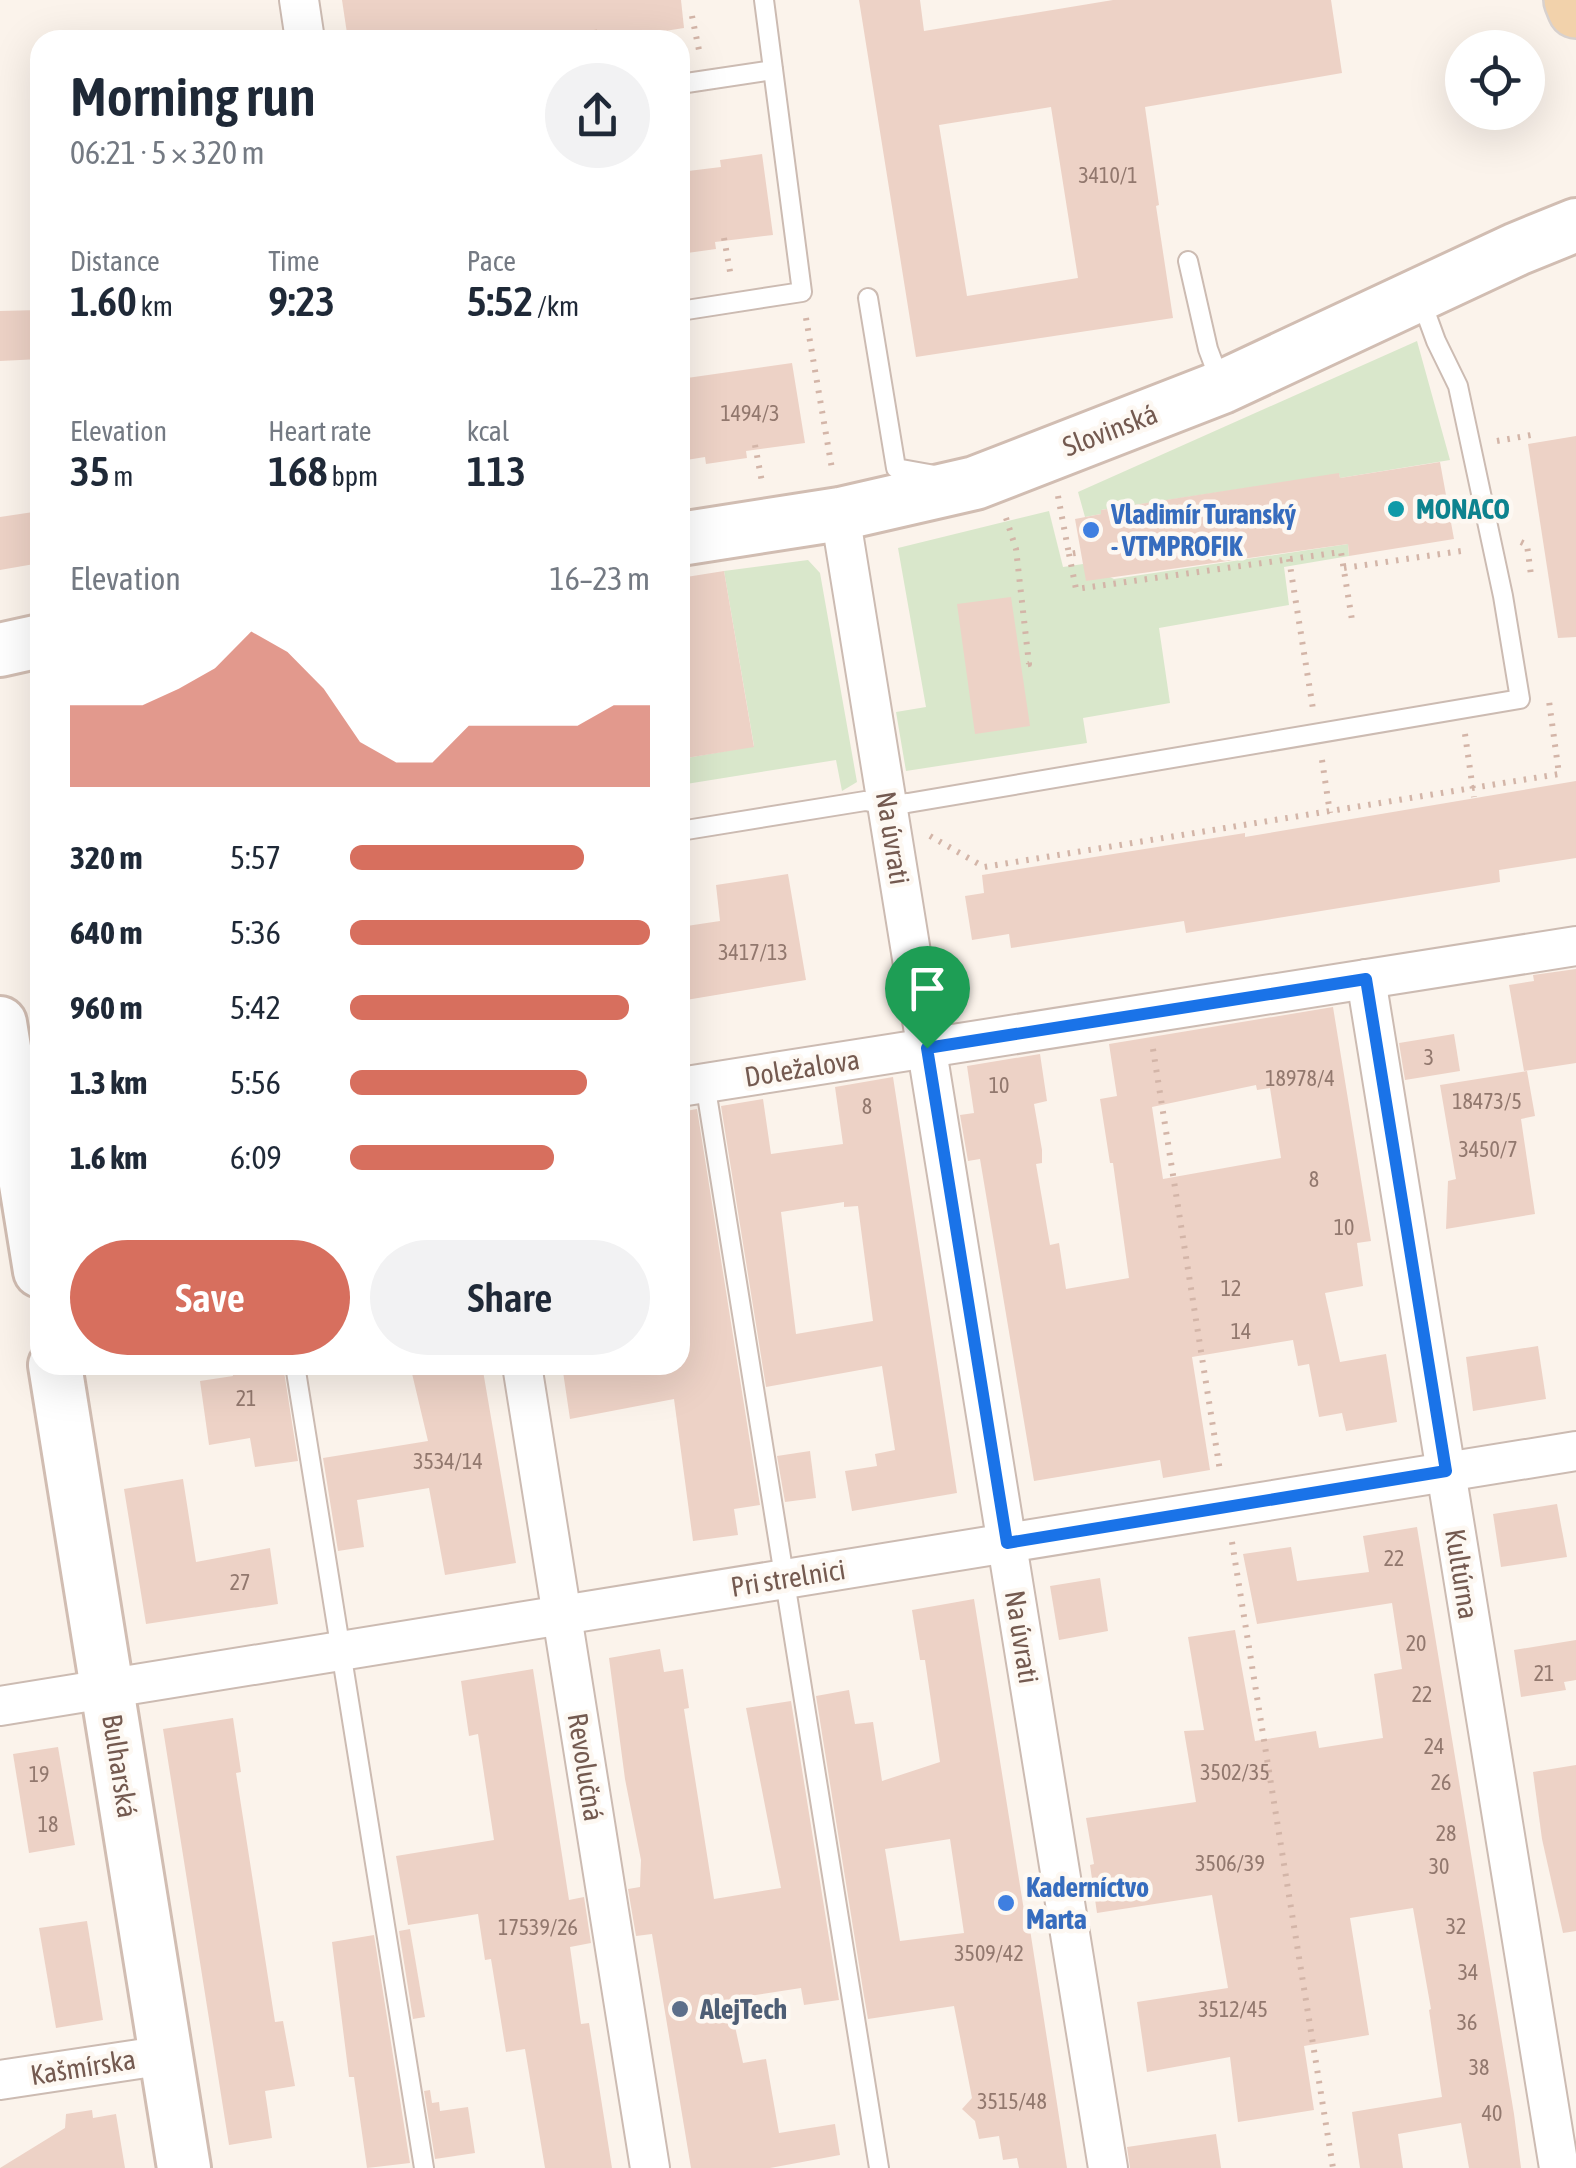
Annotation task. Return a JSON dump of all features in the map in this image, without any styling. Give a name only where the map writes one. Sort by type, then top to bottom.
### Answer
[{"type":"main road","points":[[1572,0],[1576,10]]},
{"type":"street","points":[[299,0],[304,30]]},
{"type":"street","name":"Slovinská","points":[[1517,249],[1576,192]]},
{"type":"street","name":"Slovinská","points":[[690,538],[840,514],[990,497],[1517,249],[1576,226]]},
{"type":"street","points":[[1517,249],[1576,254]]},
{"type":"street","name":"Na úvrati","points":[[840,514],[1108,2168]]},
{"type":"street","points":[[0,650],[30,644]]},
{"type":"street","name":"Doležalova","points":[[692,1084],[1576,946]]},
{"type":"street","name":"Kultúrna","points":[[1366,979],[1559,2168]]},
{"type":"street","points":[[0,1023],[30,1173]]},
{"type":"street","name":"Bulharská","points":[[57,1375],[184,2168]]},
{"type":"street","name":"Revolučná","points":[[524,1375],[650,2168]]},
{"type":"street","name":"Pri strelnici","points":[[0,1706],[1576,1450]]},
{"type":"street","name":"Kašmírska","points":[[0,2080],[166,2055]]},
{"type":"lane","points":[[690,309],[802,292],[764,0]]},
{"type":"lane","points":[[690,82],[773,70]]},
{"type":"lane","points":[[1188,261],[1208,349],[1222,386]]},
{"type":"lane","points":[[690,828],[865,801],[887,805],[1520,699],[1458,386],[1420,295]]},
{"type":"lane","points":[[868,298],[896,468],[990,497]]},
{"type":"lane","points":[[692,1084],[782,1579],[879,2168]]},
{"type":"lane","points":[[297,1375],[424,2168]]},
{"type":"path","points":[[692,16],[705,80]]},
{"type":"path","points":[[802,292],[840,514]]},
{"type":"path","points":[[1471,446],[1537,434]]},
{"type":"path","points":[[755,445],[763,488]]},
{"type":"path","points":[[1057,490],[1076,589],[1341,552],[1352,620]]},
{"type":"path","points":[[990,497],[1016,548],[1029,664],[1021,665]]},
{"type":"path","points":[[1344,568],[1468,550],[1486,522],[1527,545],[1532,584]]},
{"type":"path","points":[[1070,554],[1082,552]]},
{"type":"path","points":[[1289,559],[1330,814]]},
{"type":"path","points":[[926,834],[984,867],[1474,793],[1559,774],[1548,698]]},
{"type":"path","points":[[1461,710],[1474,793]]},
{"type":"path","points":[[1148,1013],[1333,2168]]},
{"type":"green space","points":[[1417,341],[1450,460],[1101,510],[1101,514],[1085,517],[1078,492]]},
{"type":"green space","points":[[1049,511],[1063,567],[1083,564],[1114,579],[1348,544],[1349,556],[1284,567],[1289,605],[1159,628],[1170,703],[1083,718],[1087,743],[906,771],[896,712],[926,707],[898,548]]},
{"type":"green space","points":[[808,560],[820,573],[857,782],[842,791],[836,760],[690,783],[690,757],[754,746],[724,571]]},
{"type":"building","points":[[342,0],[681,0],[684,28],[671,30],[346,30]]},
{"type":"building","points":[[859,0],[920,0],[924,31],[1113,0],[1331,0],[1342,73],[1145,107],[1173,318],[916,357]],"holes":[[[1051,107],[1078,278],[967,296],[939,125]]]},
{"type":"building","points":[[762,154],[773,235],[715,242],[716,249],[690,253],[690,171],[721,167],[720,160]]},
{"type":"building","points":[[30,310],[30,360],[0,361],[0,311]]},
{"type":"building","points":[[792,363],[805,443],[746,451],[747,458],[706,464],[705,457],[690,459],[690,378]]},
{"type":"building","points":[[1576,436],[1576,637],[1558,638],[1528,444]]},
{"type":"building","points":[[1440,462],[1454,539],[1349,556],[1348,544],[1086,581],[1075,519],[1101,514],[1101,510],[1339,473],[1340,478]]},
{"type":"building","points":[[30,512],[30,565],[0,570],[0,517]]},
{"type":"building","points":[[724,571],[754,747],[690,757],[690,576]]},
{"type":"building","points":[[1011,597],[1030,726],[975,734],[957,604]]},
{"type":"building","points":[[1576,781],[1576,858],[1499,870],[1500,882],[1186,933],[1184,921],[1011,948],[1009,934],[972,940],[965,896],[984,893],[982,875],[1245,833],[1245,837]]},
{"type":"building","points":[[788,874],[806,980],[690,999],[690,926],[720,921],[716,885]]},
{"type":"building","points":[[1576,969],[1576,1063],[1524,1071],[1509,985],[1534,981],[1533,975]]},
{"type":"building","points":[[1333,1007],[1371,1241],[1357,1243],[1363,1286],[1325,1293],[1340,1362],[1386,1354],[1397,1422],[1346,1431],[1342,1413],[1319,1417],[1309,1364],[1298,1366],[1293,1340],[1192,1357],[1210,1470],[1163,1478],[1160,1460],[1034,1481],[980,1159],[968,1161],[960,1115],[974,1113],[967,1066],[1040,1054],[1047,1101],[1034,1104],[1042,1150],[1042,1163],[1036,1164],[1050,1245],[1059,1243],[1066,1289],[1129,1278],[1100,1099],[1117,1096],[1109,1044]],"holes":[[[1256,1085],[1257,1090],[1270,1088],[1281,1158],[1163,1179],[1152,1107]]]},
{"type":"building","points":[[1454,1034],[1460,1071],[1405,1080],[1399,1043]]},
{"type":"building","points":[[1527,1071],[1535,1116],[1521,1119],[1535,1214],[1446,1229],[1448,1181],[1456,1179],[1440,1085]]},
{"type":"building","points":[[893,1077],[957,1493],[852,1511],[845,1471],[877,1466],[875,1454],[895,1450],[882,1366],[766,1387],[721,1106],[763,1099],[771,1154],[843,1144],[835,1087]],"holes":[[[844,1202],[844,1207],[858,1206],[873,1321],[796,1334],[781,1212]]]},
{"type":"building","points":[[697,1109],[760,1505],[734,1509],[738,1535],[693,1541],[674,1399],[570,1419],[563,1375],[690,1375],[690,1110]]},
{"type":"building","points":[[1538,1346],[1546,1399],[1473,1411],[1466,1357]]},
{"type":"building","points":[[285,1375],[298,1461],[255,1467],[250,1438],[209,1445],[200,1381]]},
{"type":"building","points":[[412,1375],[484,1375],[516,1563],[445,1575],[429,1488],[357,1500],[364,1547],[338,1551],[323,1458],[428,1441]]},
{"type":"building","points":[[810,1451],[816,1498],[785,1502],[777,1456]]},
{"type":"building","points":[[183,1479],[196,1562],[270,1548],[278,1604],[146,1624],[124,1489]]},
{"type":"building","points":[[1557,1504],[1567,1557],[1501,1567],[1493,1514]]},
{"type":"building","points":[[1417,1527],[1521,2168],[1469,2168],[1461,2123],[1398,2134],[1403,2168],[1360,2168],[1352,2112],[1442,2097],[1413,1908],[1350,1918],[1369,2035],[1304,2046],[1314,2110],[1238,2122],[1230,2057],[1147,2072],[1137,2002],[1228,1988],[1212,1895],[1097,1913],[1086,1818],[1196,1802],[1184,1731],[1204,1730],[1188,1637],[1235,1630],[1255,1741],[1316,1731],[1319,1748],[1383,1738],[1374,1674],[1402,1669],[1392,1603],[1257,1624],[1243,1554],[1291,1547],[1297,1581],[1369,1572],[1363,1536]]},
{"type":"building","points":[[1100,1578],[1108,1631],[1059,1640],[1050,1586]]},
{"type":"building","points":[[974,1599],[1067,2168],[1019,2168],[1017,2158],[1003,2160],[999,2136],[979,2139],[975,2121],[962,2109],[972,2098],[954,2006],[868,2019],[816,1696],[849,1690],[855,1724],[873,1722],[882,1781],[940,1762],[925,1660],[920,1660],[912,1610]],"holes":[[[950,1839],[964,1933],[900,1941],[885,1849]]]},
{"type":"building","points":[[1576,1640],[1576,1680],[1564,1682],[1566,1690],[1521,1697],[1514,1650]]},
{"type":"building","points":[[660,1649],[664,1672],[683,1669],[689,1708],[684,1709],[714,1899],[781,1888],[746,1708],[791,1701],[839,2000],[804,2005],[801,1988],[729,1999],[743,2063],[766,2059],[779,2133],[835,2124],[840,2155],[770,2168],[691,2168],[652,1934],[636,1936],[628,1889],[640,1887],[641,1860],[625,1779],[609,1658]]},
{"type":"building","points":[[533,1669],[569,1900],[584,1897],[591,1943],[570,1947],[581,2024],[589,2023],[612,2168],[545,2168],[525,2049],[506,2052],[491,1959],[485,1960],[478,1914],[408,1925],[396,1856],[494,1840],[478,1734],[469,1736],[461,1681]]},
{"type":"building","points":[[233,1718],[241,1772],[236,1773],[275,2022],[283,2021],[295,2086],[265,2091],[272,2138],[229,2145],[163,1729]]},
{"type":"building","points":[[58,1747],[75,1845],[29,1853],[13,1754]]},
{"type":"building","points":[[1576,1765],[1576,1931],[1563,1933],[1542,1839],[1533,1772]]},
{"type":"building","points":[[87,1921],[103,2020],[56,2028],[39,1928]]},
{"type":"building","points":[[410,1929],[425,2017],[413,2019],[399,1931]]},
{"type":"building","points":[[374,1935],[410,2163],[367,2168],[354,2077],[349,2077],[332,1942]]},
{"type":"building","points":[[430,2090],[432,2103],[439,2102],[440,2111],[468,2107],[475,2153],[435,2159],[424,2091]]},
{"type":"building","points":[[92,2110],[93,2118],[116,2114],[125,2168],[0,2168],[65,2128],[66,2114]]},
{"type":"building","points":[[1216,2134],[1221,2168],[1130,2168],[1127,2147]]},
{"type":"place","name":"MONACO","points":[[1396,509]]},
{"type":"place","name":"Vladimír Turanský - VTMPROFIK","points":[[1091,530]]},
{"type":"place","name":"Kaderníctvo Marta","points":[[1006,1903]]},
{"type":"place","name":"AlejTech","points":[[680,2009]]},
{"type":"route","points":[[1366,979],[1446,1471],[1007,1543],[927,1048],[1366,979]]}]
